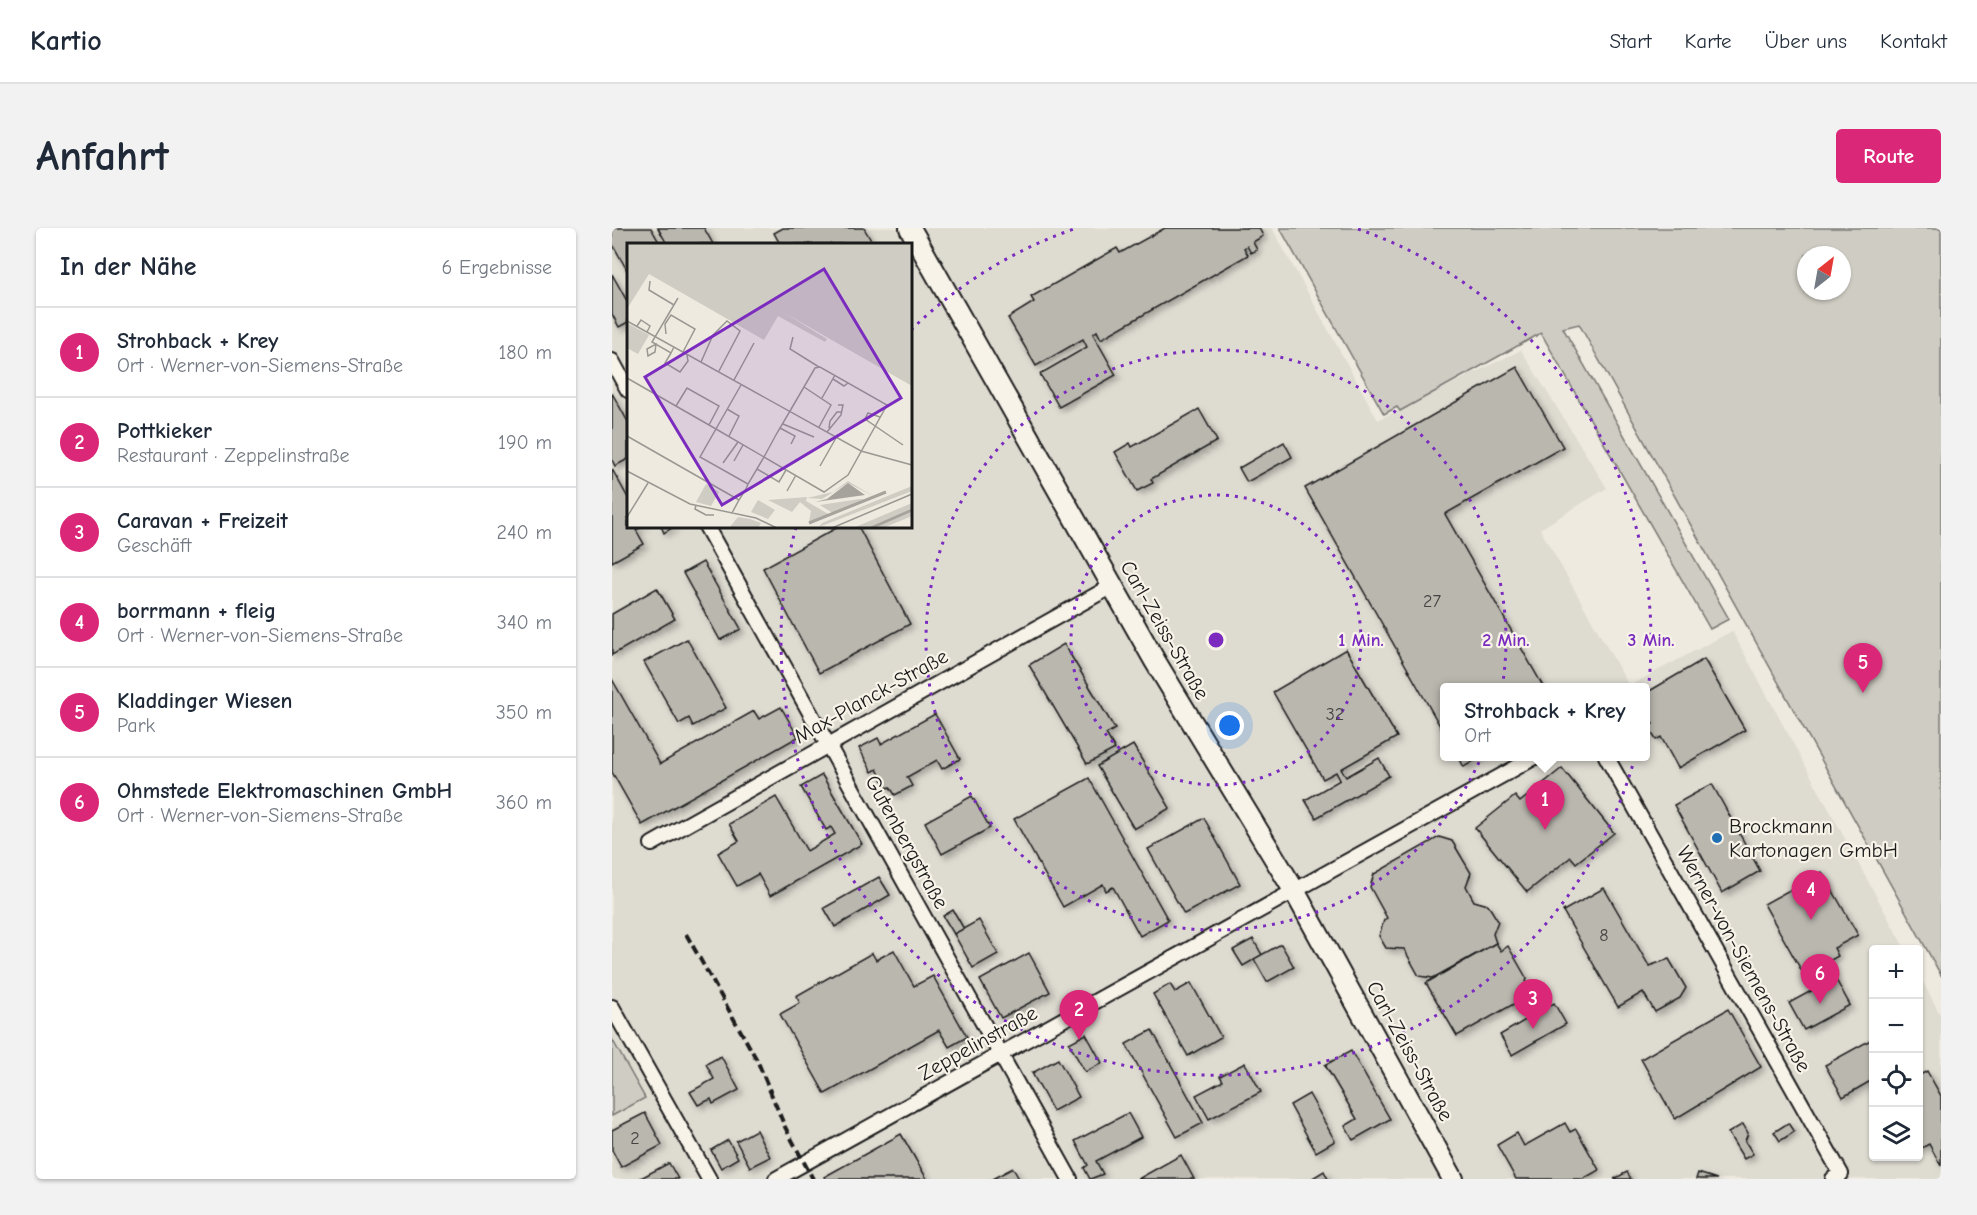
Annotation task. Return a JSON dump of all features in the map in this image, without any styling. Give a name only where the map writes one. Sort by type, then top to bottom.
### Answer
[{"type":"main road","name":"Carl-Zeiss-Straße","points":[[910,228],[1112,586],[1201,739],[1295,892],[1453,1179]]},
{"type":"street","points":[[612,361],[627,388]]},
{"type":"street","name":"Gutenbergstraße","points":[[707,528],[1070,1179]]},
{"type":"street","name":"Max-Planck-Straße","points":[[652,844],[1112,586]]},
{"type":"street","points":[[1295,892],[1528,761]]},
{"type":"street","name":"Werner-von-Siemens-Straße","points":[[1609,761],[1841,1174],[1833,1179]]},
{"type":"street","name":"Zeppelinstraße","points":[[776,1179],[1295,892]]},
{"type":"street","points":[[612,1007],[709,1179]]},
{"type":"shaded area","points":[[612,228],[1272,228],[1378,420],[1521,350],[1607,488],[1540,529],[1627,683],[1440,683],[1440,761],[1650,761],[1650,683],[1635,683],[1732,631],[1903,945],[1869,945],[1869,1161],[1923,1161],[1923,982],[1941,1016],[1941,1179],[612,1179],[612,1116],[644,1098],[612,1039]]},
{"type":"shaded area","points":[[1280,228],[1941,228],[1941,975],[1579,324],[1563,328],[1729,619],[1710,629],[1541,333],[1400,411],[1397,407],[1384,414]]},
{"type":"shaded area","points":[[612,1039],[645,1098],[612,1116]]},
{"type":"building","points":[[612,228],[651,228],[659,243],[627,243],[627,270],[612,243]]},
{"type":"building","points":[[658,228],[704,228],[712,243],[666,243]]},
{"type":"building","points":[[783,228],[864,228],[872,243],[779,243],[774,233]]},
{"type":"building","points":[[1165,228],[1259,228],[1263,236],[1253,242],[1257,250],[1251,253],[1247,246],[1244,248],[1248,255],[1101,339],[1097,331],[1093,334],[1116,375],[1059,407],[1040,374],[1087,347],[1083,339],[1036,366],[1008,318],[1034,302],[1031,297],[1117,248],[1120,253]]},
{"type":"building","points":[[612,274],[627,301],[627,323],[619,327],[612,314]]},
{"type":"building","points":[[1517,367],[1563,447],[1445,514],[1541,683],[1440,683],[1440,726],[1305,488]]},
{"type":"building","points":[[612,393],[627,420],[627,460],[615,466],[612,460]]},
{"type":"building","points":[[1199,409],[1217,441],[1151,479],[1153,483],[1137,491],[1115,452],[1130,443],[1132,447]]},
{"type":"building","points":[[1284,442],[1292,457],[1247,482],[1239,468]]},
{"type":"building","points":[[612,469],[627,496],[627,528],[640,528],[636,530],[644,544],[612,562]]},
{"type":"building","points":[[662,528],[672,528],[664,533]]},
{"type":"building","points":[[836,528],[859,528],[910,624],[819,673],[763,568]]},
{"type":"building","points":[[703,562],[741,629],[720,640],[683,573]]},
{"type":"building","points":[[657,588],[675,619],[612,655],[612,614]]},
{"type":"building","points":[[687,639],[726,708],[693,726],[689,718],[679,724],[644,662]]},
{"type":"building","points":[[1064,644],[1115,729],[1106,734],[1115,749],[1087,764],[1029,665]]},
{"type":"building","points":[[1346,649],[1397,737],[1341,769],[1346,777],[1379,758],[1389,776],[1316,818],[1305,800],[1340,780],[1336,772],[1323,779],[1273,692]]},
{"type":"building","points":[[1704,659],[1745,730],[1678,768],[1661,737],[1656,740],[1650,730],[1650,726],[1653,724],[1650,718],[1650,691]]},
{"type":"building","points":[[612,679],[660,764],[754,711],[759,719],[781,707],[798,737],[642,825],[612,772]]},
{"type":"building","points":[[935,714],[960,759],[942,769],[937,760],[907,777],[912,786],[895,795],[890,787],[887,788],[877,769],[872,772],[859,748],[878,738],[881,744]]},
{"type":"building","points":[[1133,745],[1170,808],[1134,829],[1097,766]]},
{"type":"building","points":[[1461,761],[1474,761],[1464,767]]},
{"type":"building","points":[[1562,768],[1614,833],[1576,863],[1571,857],[1527,892],[1475,828],[1515,796],[1520,802]]},
{"type":"building","points":[[822,775],[862,844],[770,896],[758,874],[737,886],[718,853],[739,841],[729,824],[776,797],[807,851],[835,834],[831,827],[826,830],[801,787]]},
{"type":"building","points":[[1089,778],[1168,920],[1140,936],[1113,887],[1106,891],[1103,884],[1063,907],[1014,819]]},
{"type":"building","name":"Brockmann Kartonagen GmbH","points":[[1712,784],[1760,871],[1722,893],[1674,805]]},
{"type":"building","points":[[972,796],[990,828],[942,854],[925,822]]},
{"type":"building","points":[[1204,818],[1240,884],[1184,914],[1148,849]]},
{"type":"building","points":[[1439,837],[1452,841],[1471,873],[1466,886],[1474,901],[1488,905],[1498,921],[1493,934],[1496,943],[1433,978],[1419,976],[1404,949],[1386,948],[1379,936],[1384,920],[1387,918],[1370,887],[1374,874]]},
{"type":"building","points":[[1822,872],[1858,935],[1834,948],[1838,956],[1804,975],[1764,904]]},
{"type":"building","points":[[879,877],[890,895],[835,927],[824,908]]},
{"type":"building","points":[[1604,888],[1649,966],[1669,959],[1686,988],[1680,998],[1655,1012],[1643,992],[1618,1007],[1563,911]]},
{"type":"building","points":[[953,910],[964,929],[954,934],[943,916]]},
{"type":"building","points":[[979,920],[998,954],[973,968],[954,934]]},
{"type":"building","points":[[1253,939],[1262,955],[1243,966],[1233,950]]},
{"type":"building","points":[[1496,943],[1501,951],[1508,946],[1527,979],[1519,1001],[1457,1036],[1426,983]]},
{"type":"building","points":[[1281,944],[1294,967],[1267,982],[1254,959]]},
{"type":"building","points":[[894,950],[914,986],[933,976],[967,1037],[949,1047],[939,1030],[825,1094],[780,1014],[800,1003],[796,996],[872,953],[876,960]]},
{"type":"building","points":[[1029,953],[1050,992],[1001,1018],[980,980]]},
{"type":"building","points":[[1835,978],[1850,1005],[1804,1030],[1789,1003]]},
{"type":"building","points":[[1191,983],[1221,1037],[1188,1056],[1153,994],[1170,984],[1175,992]]},
{"type":"building","points":[[1554,1003],[1566,1024],[1512,1055],[1500,1035]]},
{"type":"building","points":[[1728,1009],[1761,1067],[1675,1119],[1641,1059]]},
{"type":"building","points":[[1152,1030],[1203,1123],[1177,1137],[1126,1044]]},
{"type":"building","points":[[1086,1034],[1102,1063],[1085,1072],[1069,1043]]},
{"type":"building","points":[[1869,1041],[1869,1082],[1843,1097],[1825,1065]]},
{"type":"building","points":[[1351,1051],[1390,1119],[1353,1140],[1345,1126],[1357,1119],[1325,1065]]},
{"type":"building","points":[[721,1056],[739,1090],[713,1104],[711,1099],[698,1105],[690,1092],[714,1079],[706,1064]]},
{"type":"building","points":[[1058,1059],[1079,1097],[1053,1111],[1032,1073]]},
{"type":"building","points":[[1245,1063],[1261,1092],[1209,1119],[1196,1095],[1223,1081],[1220,1076]]},
{"type":"building","points":[[1927,1071],[1941,1096],[1941,1166],[1929,1144],[1923,1147],[1923,1073]]},
{"type":"building","points":[[1309,1094],[1335,1141],[1316,1152],[1290,1105]]},
{"type":"building","points":[[645,1113],[662,1145],[621,1167],[612,1150],[612,1130]]},
{"type":"building","points":[[1128,1113],[1141,1137],[1096,1161],[1103,1174],[1090,1179],[1084,1168],[1088,1165],[1075,1141]]},
{"type":"building","points":[[1565,1123],[1570,1132],[1576,1129],[1599,1170],[1583,1179],[1516,1179],[1497,1145],[1517,1133],[1524,1146]]},
{"type":"building","points":[[1788,1123],[1794,1132],[1780,1141],[1774,1132]]},
{"type":"building","points":[[1743,1124],[1748,1133],[1745,1141],[1753,1154],[1744,1159],[1728,1133]]},
{"type":"building","points":[[756,1130],[770,1157],[750,1167],[736,1141]]},
{"type":"building","points":[[901,1134],[927,1179],[826,1179],[824,1177]]},
{"type":"building","points":[[728,1140],[738,1158],[721,1168],[711,1150]]},
{"type":"building","points":[[1181,1155],[1194,1179],[1138,1179]]},
{"type":"building","points":[[669,1163],[678,1179],[639,1179]]},
{"type":"building","points":[[1013,1168],[1019,1179],[992,1179]]},
{"type":"building","points":[[1324,1171],[1328,1179],[1311,1179]]},
{"type":"building","points":[[1627,1172],[1631,1179],[1614,1179]]},
{"type":"building","points":[[1698,1173],[1717,1179],[1696,1179]]},
{"type":"railway","points":[[686,934],[757,1060],[785,1127],[813,1179]]},
{"type":"place","name":"Kladdinger Wiesen","points":[[1863,693]]},
{"type":"place","name":"Strohback + Krey","points":[[1545,830]]},
{"type":"place","name":"Brockmann Kartonagen GmbH","points":[[1717,838]]},
{"type":"place","name":"borrmann + fleig","points":[[1811,920]]},
{"type":"place","name":"Ohmstede Elektromaschinen GmbH","points":[[1820,1004]]},
{"type":"place","name":"Caravan + Freizeit","points":[[1533,1029]]},
{"type":"place","name":"Pottkieker","points":[[1079,1040]]}]
